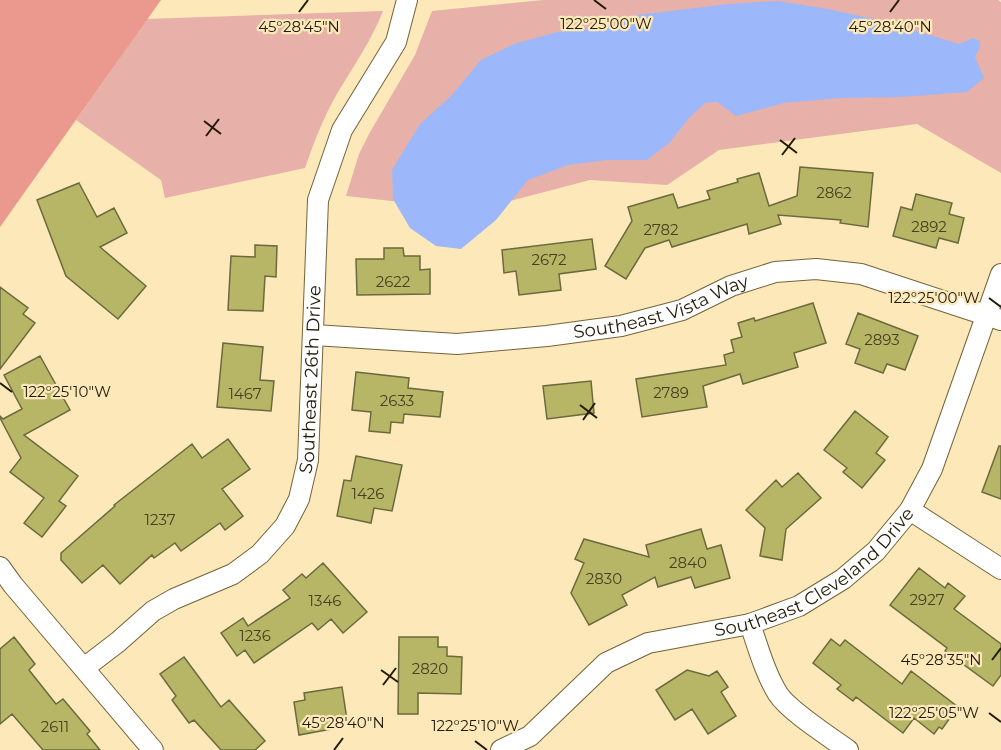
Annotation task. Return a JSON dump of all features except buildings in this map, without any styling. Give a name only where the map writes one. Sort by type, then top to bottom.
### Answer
[{"type":"street","name":"Southeast 26th Drive","points":[[84,668],[153,611],[174,599],[233,574],[260,554],[285,526],[299,499],[308,460],[318,200],[342,129],[396,42],[407,0]]},
{"type":"street","name":"Southeast Vista Way","points":[[314,335],[458,344],[621,326],[682,310],[731,286],[775,272],[816,270],[861,274],[994,318]]},
{"type":"street","name":"Southeast Cleveland Drive","points":[[501,750],[530,736],[606,663],[648,643],[750,624],[799,606],[843,579],[876,551],[910,510],[932,469],[994,318],[1001,274]]},
{"type":"street","points":[[910,510],[1001,569]]},
{"type":"street","points":[[0,567],[153,750]]},
{"type":"street","points":[[750,624],[762,659],[779,695],[803,717],[848,750]]},
{"type":"shaded area","points":[[0,0],[161,0],[0,227]]},
{"type":"shaded area","points":[[543,0],[998,0],[1001,2],[1001,173],[917,124],[719,150],[667,185],[590,180],[475,210],[346,196],[359,154],[415,55],[432,11]]},
{"type":"shaded area","points":[[383,11],[368,42],[328,110],[305,168],[165,198],[161,180],[76,120],[147,19]]},
{"type":"water","points":[[778,1],[887,22],[959,44],[973,38],[980,41],[975,57],[984,78],[967,92],[784,103],[736,116],[717,102],[705,103],[669,143],[647,160],[607,160],[568,165],[528,180],[496,220],[461,249],[436,246],[410,228],[393,199],[392,170],[420,124],[451,96],[481,60],[514,44],[557,32],[614,26],[637,15],[729,4]]}]
